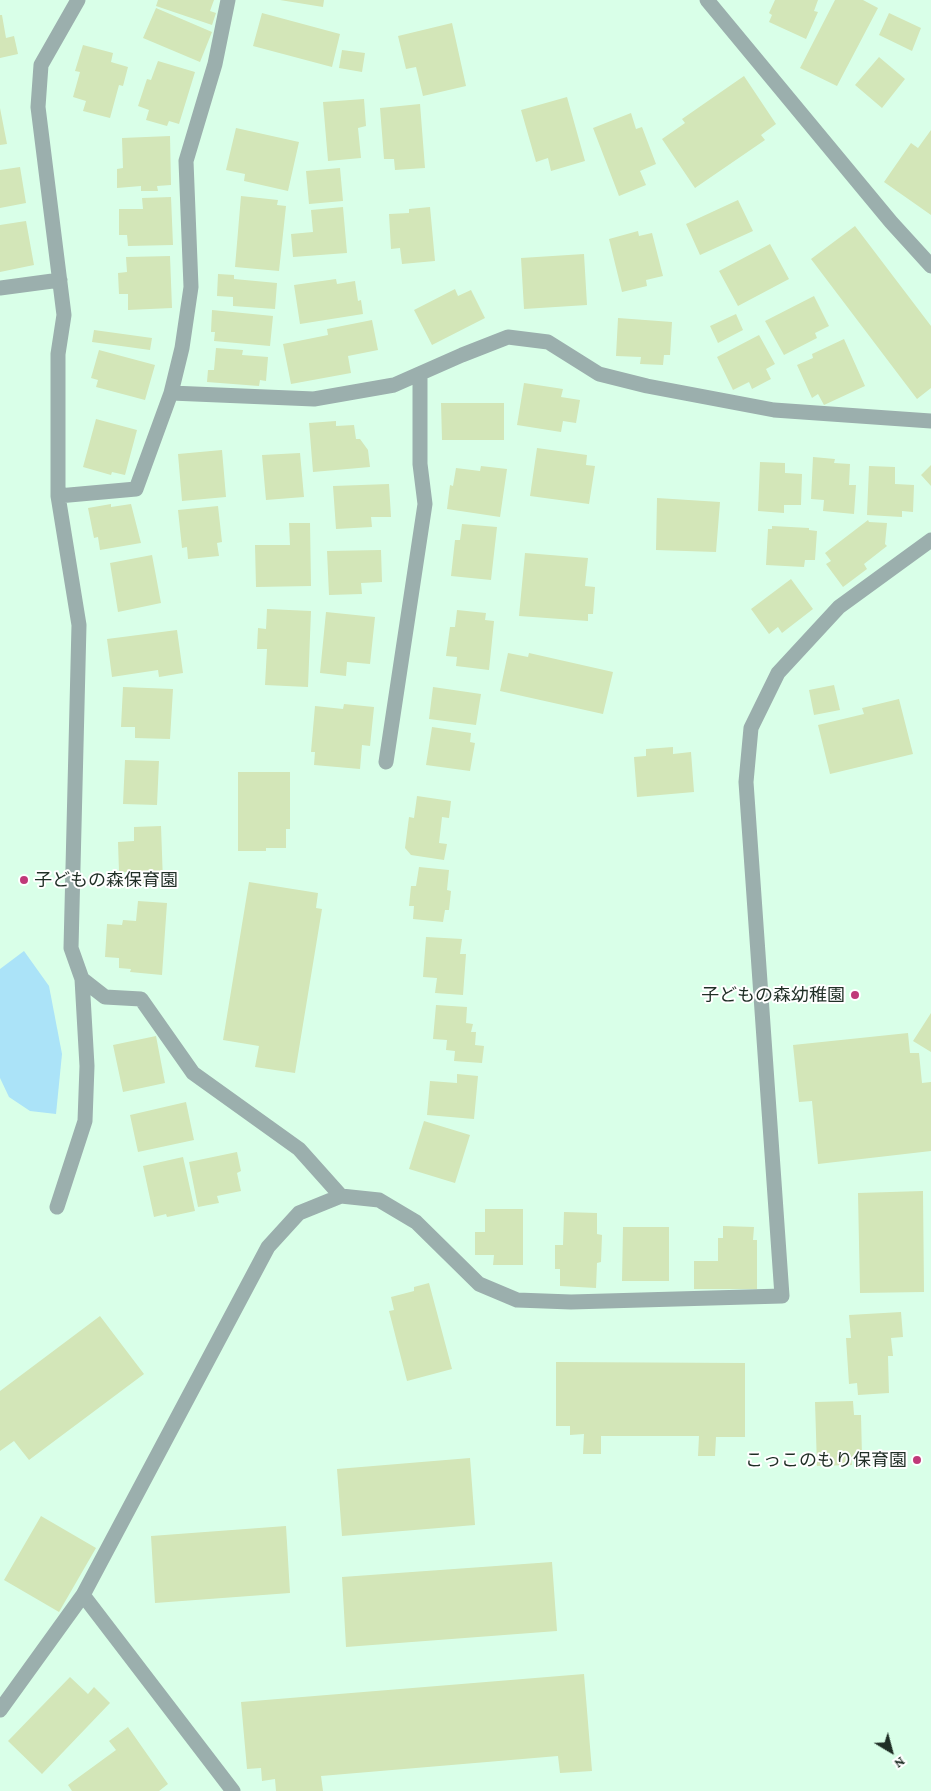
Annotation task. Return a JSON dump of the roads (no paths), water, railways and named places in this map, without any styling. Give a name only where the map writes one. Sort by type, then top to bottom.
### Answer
[{"type":"street","points":[[57,1207],[85,1121],[86,1066],[82,979],[71,948],[79,625],[58,496],[58,354],[64,316],[38,107],[41,65],[78,0]]},
{"type":"street","points":[[58,496],[136,490],[170,393],[182,348],[191,287],[186,161],[215,64],[228,0]]},
{"type":"street","points":[[707,0],[891,222],[931,266]]},
{"type":"street","points":[[0,288],[60,280]]},
{"type":"street","points":[[170,393],[314,399],[394,385],[508,337],[548,342],[599,374],[647,386],[774,410],[931,421]]},
{"type":"street","points":[[386,762],[425,504],[420,464],[420,374]]},
{"type":"street","points":[[0,1710],[83,1595],[268,1247],[299,1213],[341,1196],[379,1200],[416,1222],[479,1284],[517,1300],[571,1302],[782,1296],[746,782],[751,728],[778,673],[838,607],[931,540]]},
{"type":"street","points":[[82,979],[105,997],[141,1000],[193,1073],[299,1149],[341,1196]]},
{"type":"street","points":[[83,1595],[234,1791]]},
{"type":"water","points":[[24,951],[49,986],[62,1054],[56,1114],[30,1111],[9,1097],[0,1078],[0,969]]},
{"type":"place","name":"子どもの森保育園","points":[[24,880]]},
{"type":"place","name":"子どもの森幼稚園","points":[[855,995]]},
{"type":"place","name":"こっこのもり保育園","points":[[917,1460]]}]
